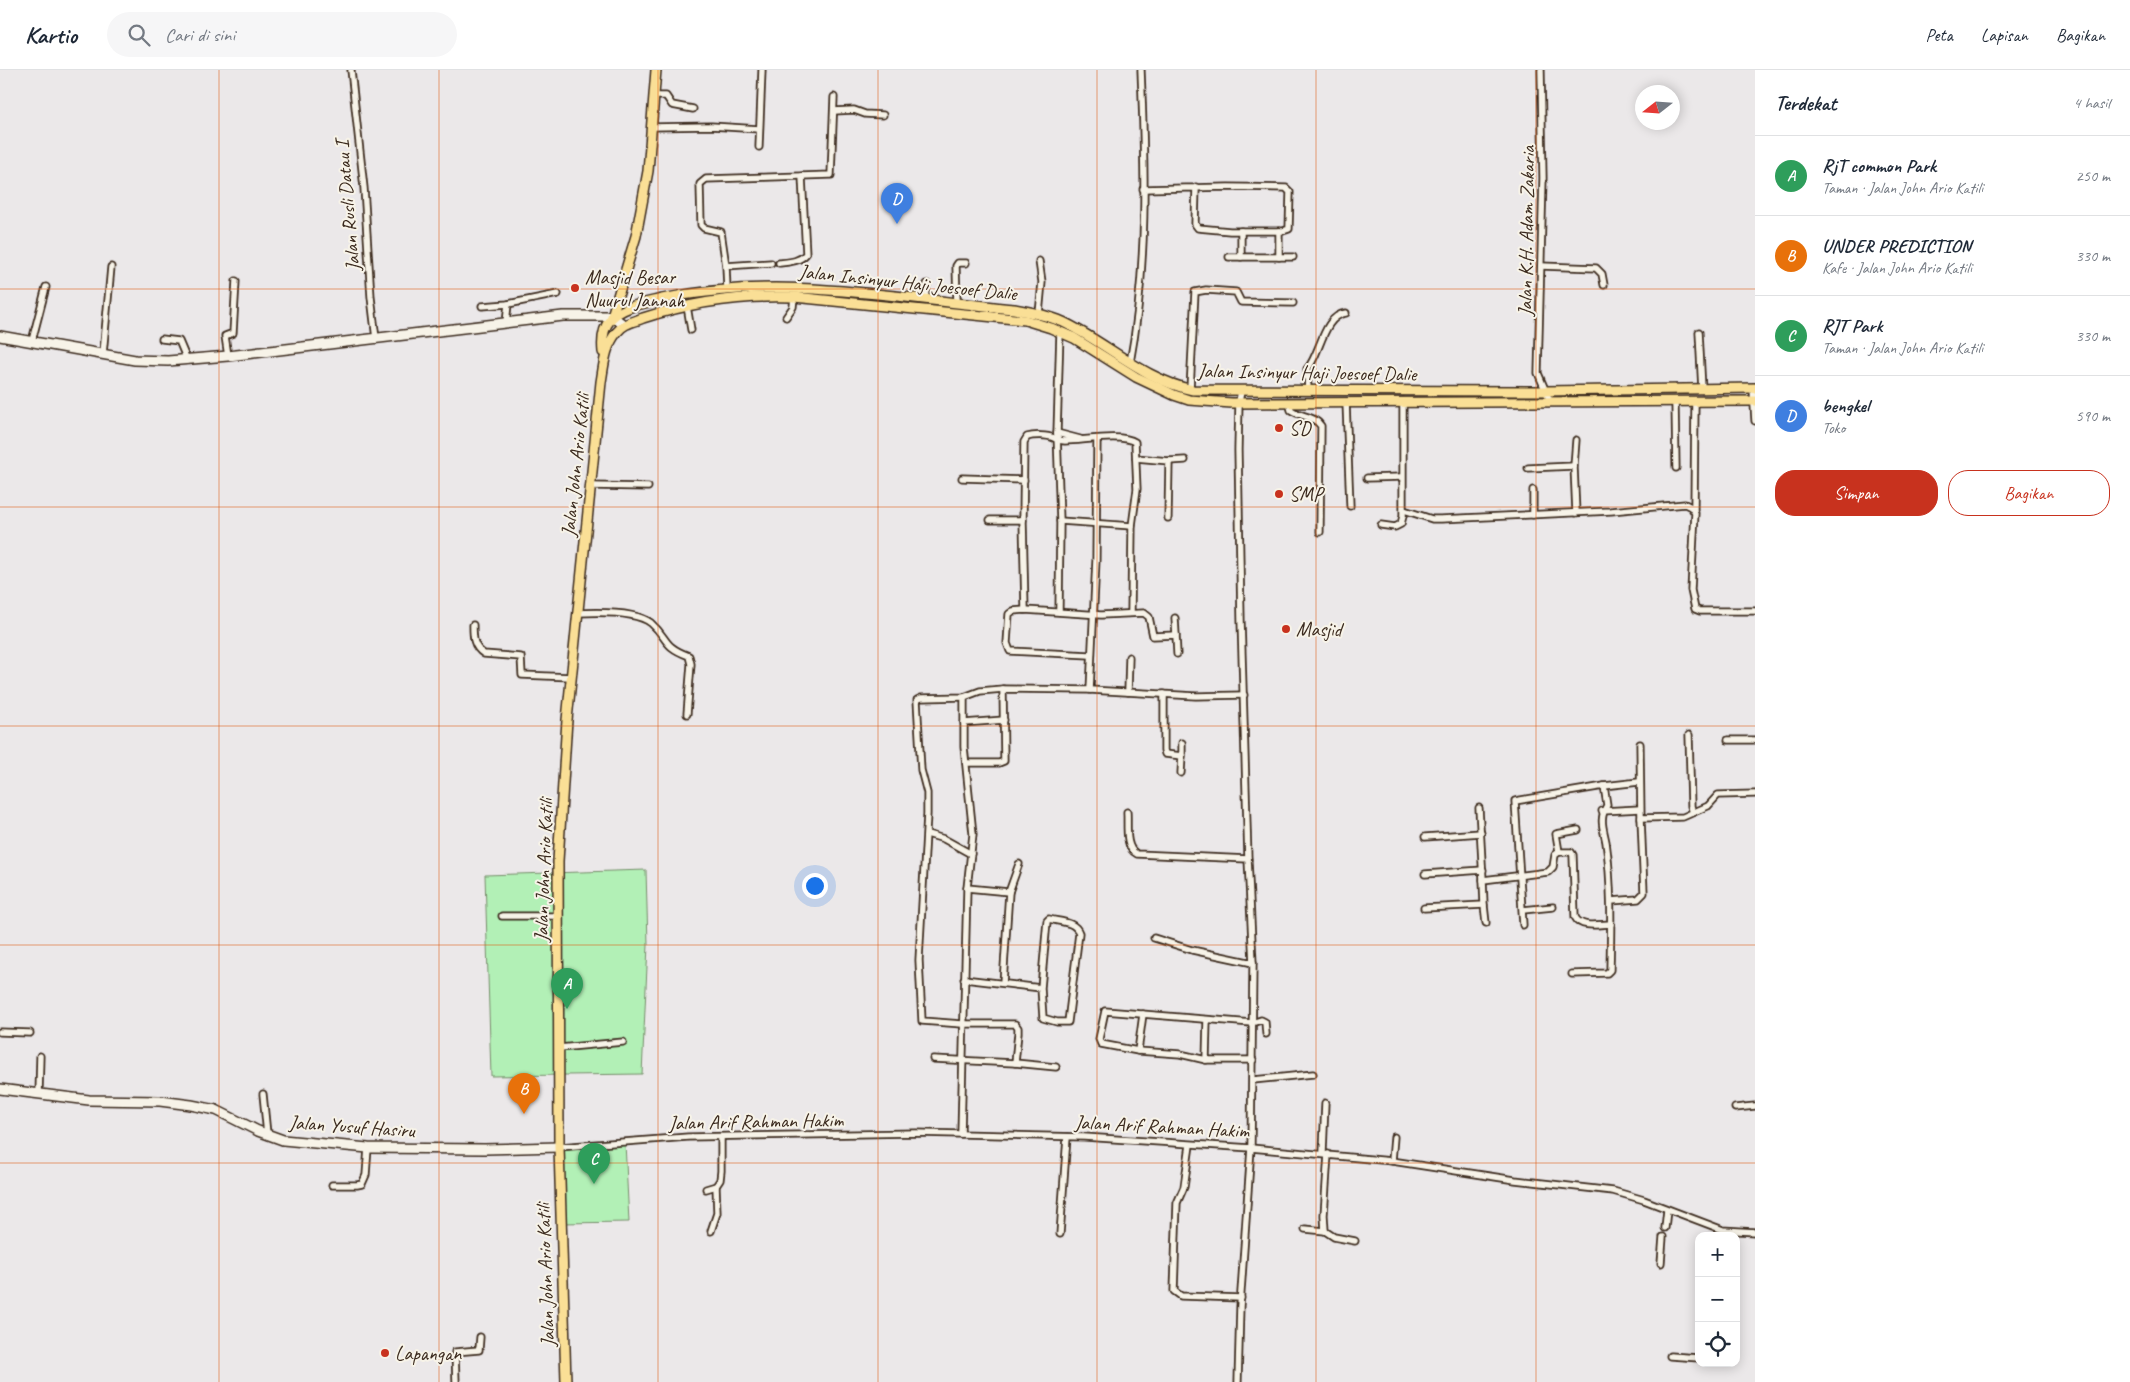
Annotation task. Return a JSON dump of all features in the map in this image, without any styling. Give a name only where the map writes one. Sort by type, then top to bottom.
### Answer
[{"type":"main road","name":"Jalan John Ario Katili","points":[[566,1382],[559,1147],[558,860],[571,677],[604,360],[604,331],[613,316],[636,236],[648,172],[656,70]]},
{"type":"main road","name":"Jalan Insinyur Haji Joesoef Dalie","points":[[613,316],[626,309],[647,302],[679,295],[727,289],[790,287],[856,291],[957,302],[1040,314],[1064,323],[1162,380],[1190,390],[1545,391],[1754,388]]},
{"type":"main road","name":"Jalan Insinyur Haji Joesoef Dalie","points":[[624,325],[662,311],[686,306],[740,298],[794,297],[1025,320],[1074,338],[1136,377],[1189,400],[1239,402],[1754,401]]},
{"type":"main road","name":"Jalan John Ario Katili","points":[[604,360],[611,340],[624,325]]},
{"type":"street","name":"Jalan Rusli Datau I","points":[[351,70],[364,188],[371,297],[376,339]]},
{"type":"street","points":[[759,147],[762,70]]},
{"type":"street","points":[[1130,363],[1137,325],[1143,226],[1141,70]]},
{"type":"street","name":"Jalan K.H. Adam Zakaria","points":[[1541,70],[1543,178],[1538,373],[1550,402]]},
{"type":"street","points":[[654,96],[666,96],[672,105],[693,109]]},
{"type":"street","points":[[727,289],[721,232],[704,228],[701,225],[701,182],[706,179],[828,175],[832,173],[834,97]]},
{"type":"street","points":[[834,111],[854,110],[865,114],[883,114]]},
{"type":"street","points":[[652,127],[711,126],[759,129]]},
{"type":"street","points":[[779,263],[795,262],[806,254],[802,176]]},
{"type":"street","points":[[1143,188],[1196,188],[1287,189],[1290,192],[1289,229],[1279,231],[1241,231],[1203,229],[1196,226],[1196,188]]},
{"type":"street","points":[[1241,231],[1241,257]]},
{"type":"street","points":[[1279,231],[1279,257]]},
{"type":"street","points":[[1229,257],[1293,257]]},
{"type":"street","points":[[1039,261],[1042,282],[1040,314]]},
{"type":"street","points":[[957,302],[956,266],[958,263],[966,262]]},
{"type":"street","points":[[726,266],[771,264]]},
{"type":"street","points":[[1541,266],[1596,268],[1602,274],[1604,285]]},
{"type":"street","points":[[103,354],[110,267]]},
{"type":"street","points":[[228,356],[225,336],[233,333],[236,281]]},
{"type":"street","points":[[925,299],[927,284]]},
{"type":"street","points":[[32,341],[46,287]]},
{"type":"street","points":[[1190,390],[1196,292],[1206,290],[1237,293],[1238,299],[1241,302],[1293,303]]},
{"type":"street","points":[[482,306],[508,304],[558,294]]},
{"type":"street","points":[[786,317],[792,307],[794,297]]},
{"type":"street","points":[[506,324],[508,304]]},
{"type":"street","points":[[686,306],[692,330]]},
{"type":"street","points":[[1308,391],[1307,369],[1314,360],[1321,340],[1334,318],[1346,313]]},
{"type":"street","points":[[0,336],[135,360],[187,360],[581,315],[613,316],[624,325]]},
{"type":"street","points":[[1059,611],[1060,521],[1057,433],[1060,332]]},
{"type":"street","points":[[1699,332],[1702,390]]},
{"type":"street","points":[[162,339],[179,342],[187,360]]},
{"type":"street","points":[[1754,388],[1755,421]]},
{"type":"street","points":[[1238,1382],[1240,1298],[1251,1148],[1253,1060],[1253,963],[1241,620],[1239,402],[1241,390]]},
{"type":"street","points":[[1381,525],[1398,526],[1401,524],[1404,510],[1402,477],[1403,401]]},
{"type":"street","points":[[1675,401],[1676,468]]},
{"type":"street","points":[[1695,401],[1691,590],[1695,609],[1700,611],[1755,611]]},
{"type":"street","points":[[1289,402],[1292,410],[1318,422],[1321,426],[1320,532]]},
{"type":"street","points":[[1346,402],[1350,506]]},
{"type":"street","points":[[1057,433],[1082,440]]},
{"type":"street","points":[[1025,610],[1024,442],[1027,438],[1052,437],[1058,440],[1134,440],[1137,489],[1132,526],[1131,613]]},
{"type":"street","points":[[1090,690],[1097,524],[1097,439]]},
{"type":"street","points":[[1576,440],[1574,466],[1576,513]]},
{"type":"street","points":[[1136,458],[1169,461],[1185,460]]},
{"type":"street","points":[[1168,518],[1169,461]]},
{"type":"street","points":[[1528,468],[1574,466]]},
{"type":"street","points":[[1367,478],[1402,477]]},
{"type":"street","points":[[962,478],[1024,480]]},
{"type":"street","points":[[591,486],[648,487]]},
{"type":"street","points":[[1532,490],[1533,515]]},
{"type":"street","points":[[1404,510],[1432,519],[1576,513],[1685,504],[1694,510]]},
{"type":"street","points":[[990,520],[1023,520]]},
{"type":"street","points":[[1060,521],[1132,526]]},
{"type":"street","points":[[1090,655],[1010,652],[1008,616],[1013,611],[1025,610],[1114,615],[1144,613],[1148,615],[1152,634],[1155,638],[1176,635]]},
{"type":"street","points":[[578,613],[639,616],[655,627],[669,646],[689,656],[691,664],[688,714]]},
{"type":"street","points":[[1175,618],[1177,654]]},
{"type":"street","points":[[473,625],[474,640],[480,651],[484,654],[521,656],[522,675],[571,677]]},
{"type":"street","points":[[1128,692],[1129,657]]},
{"type":"street","points":[[1014,1063],[1018,1033],[1017,1026],[1012,1024],[926,1022],[921,1019],[919,960],[927,834],[926,793],[921,770],[917,700],[921,698],[964,697],[980,691],[1003,689],[1090,690],[1210,697],[1244,695]]},
{"type":"street","points":[[966,763],[999,763],[1004,761],[1003,689]]},
{"type":"street","points":[[1164,694],[1164,753],[1182,756]]},
{"type":"street","points":[[961,1134],[962,1024],[967,888],[973,834],[966,763],[964,697]]},
{"type":"street","points":[[964,723],[1004,720]]},
{"type":"street","points":[[1688,735],[1690,806],[1693,813]]},
{"type":"street","points":[[1728,740],[1755,740]]},
{"type":"street","points":[[1181,773],[1182,743]]},
{"type":"street","points":[[1611,902],[1638,899],[1644,893],[1639,782],[1640,744]]},
{"type":"street","points":[[1524,925],[1516,800],[1639,782]]},
{"type":"street","points":[[1572,974],[1609,972],[1611,902],[1602,811],[1607,805],[1604,786]]},
{"type":"street","points":[[1641,818],[1677,817],[1693,813],[1711,804],[1718,795],[1755,794]]},
{"type":"street","points":[[1479,808],[1486,923]]},
{"type":"street","points":[[1602,811],[1640,809]]},
{"type":"street","points":[[1127,812],[1129,846],[1137,854],[1248,859]]},
{"type":"street","points":[[1559,852],[1556,834],[1578,830]]},
{"type":"street","points":[[1425,837],[1481,833]]},
{"type":"street","points":[[927,834],[944,839],[971,854]]},
{"type":"street","points":[[1483,880],[1543,874],[1551,871],[1555,856],[1559,852],[1571,852],[1573,855],[1577,921],[1583,924],[1611,924]]},
{"type":"street","points":[[1004,983],[1009,892],[1019,864]]},
{"type":"street","points":[[1425,874],[1483,870]]},
{"type":"street","points":[[967,888],[1009,892]]},
{"type":"street","points":[[1424,908],[1484,905]]},
{"type":"street","points":[[1522,910],[1553,907]]},
{"type":"street","points":[[502,916],[558,916]]},
{"type":"street","points":[[1049,919],[1072,924],[1078,928],[1079,933],[1068,1022],[1057,1022],[1043,1018],[1042,988],[1047,921],[1049,919]]},
{"type":"street","points":[[1154,938],[1192,950],[1253,963]]},
{"type":"street","points":[[964,979],[1042,988]]},
{"type":"street","points":[[1253,1060],[1206,1060],[1180,1054],[1138,1051],[1105,1045],[1099,1039],[1105,1011],[1252,1023],[1261,1020],[1265,1022],[1266,1034]]},
{"type":"street","points":[[1138,1051],[1143,1014]]},
{"type":"street","points":[[1206,1060],[1207,1020]]},
{"type":"street","points":[[0,1032],[30,1033]]},
{"type":"street","points":[[559,1048],[623,1042]]},
{"type":"street","points":[[39,1093],[40,1056]]},
{"type":"street","points":[[934,1060],[1014,1063],[1056,1067]]},
{"type":"street","points":[[1252,1080],[1312,1074]]},
{"type":"street","name":"Jalan Yusuf Hasiru","points":[[0,1089],[88,1100],[160,1101],[191,1104],[216,1110],[283,1140],[368,1148],[485,1149],[559,1147]]},
{"type":"street","points":[[263,1094],[267,1134]]},
{"type":"street","points":[[1325,1103],[1325,1231]]},
{"type":"street","points":[[1735,1108],[1755,1106]]},
{"type":"street","name":"Jalan Arif Rahman Hakim","points":[[559,1147],[688,1137],[721,1138],[916,1133],[1067,1137],[1251,1148],[1392,1161],[1515,1180],[1613,1190],[1668,1210],[1720,1232]]},
{"type":"street","points":[[1060,1234],[1067,1137]]},
{"type":"street","points":[[1392,1161],[1394,1137]]},
{"type":"street","points":[[711,1231],[717,1213],[716,1186],[722,1171],[721,1138]]},
{"type":"street","points":[[1190,1145],[1184,1187],[1177,1203],[1174,1291],[1181,1296],[1240,1298]]},
{"type":"street","points":[[332,1185],[357,1186],[362,1184],[366,1175],[368,1148]]},
{"type":"street","points":[[706,1189],[716,1186]]},
{"type":"street","points":[[1665,1228],[1668,1210]]},
{"type":"street","points":[[1305,1229],[1325,1231],[1334,1237],[1355,1241]]},
{"type":"street","name":"Jalan Arif Rahman Hakim","points":[[1740,1232],[1755,1232]]},
{"type":"street","points":[[1661,1263],[1663,1236]]},
{"type":"street","points":[[456,1382],[455,1352],[479,1350],[480,1337]]},
{"type":"street","points":[[1670,1356],[1695,1358]]},
{"type":"green space","points":[[646,870],[648,945],[642,1074],[491,1076],[485,875]]},
{"type":"green space","points":[[625,1143],[629,1222],[562,1223],[561,1147]]},
{"type":"place","name":"bengkel","points":[[897,224]]},
{"type":"place","name":"Masjid Besar Nuurul Jannah","points":[[575,288]]},
{"type":"place","name":"SD","points":[[1279,428]]},
{"type":"place","name":"SMP","points":[[1279,494]]},
{"type":"place","name":"Masjid","points":[[1286,629]]},
{"type":"place","name":"RjT common Park","points":[[567,1009]]},
{"type":"place","name":"UNDER PREDICTION","points":[[524,1114]]},
{"type":"place","name":"RJT Park","points":[[594,1184]]},
{"type":"place","name":"Lapangan","points":[[385,1353]]}]
